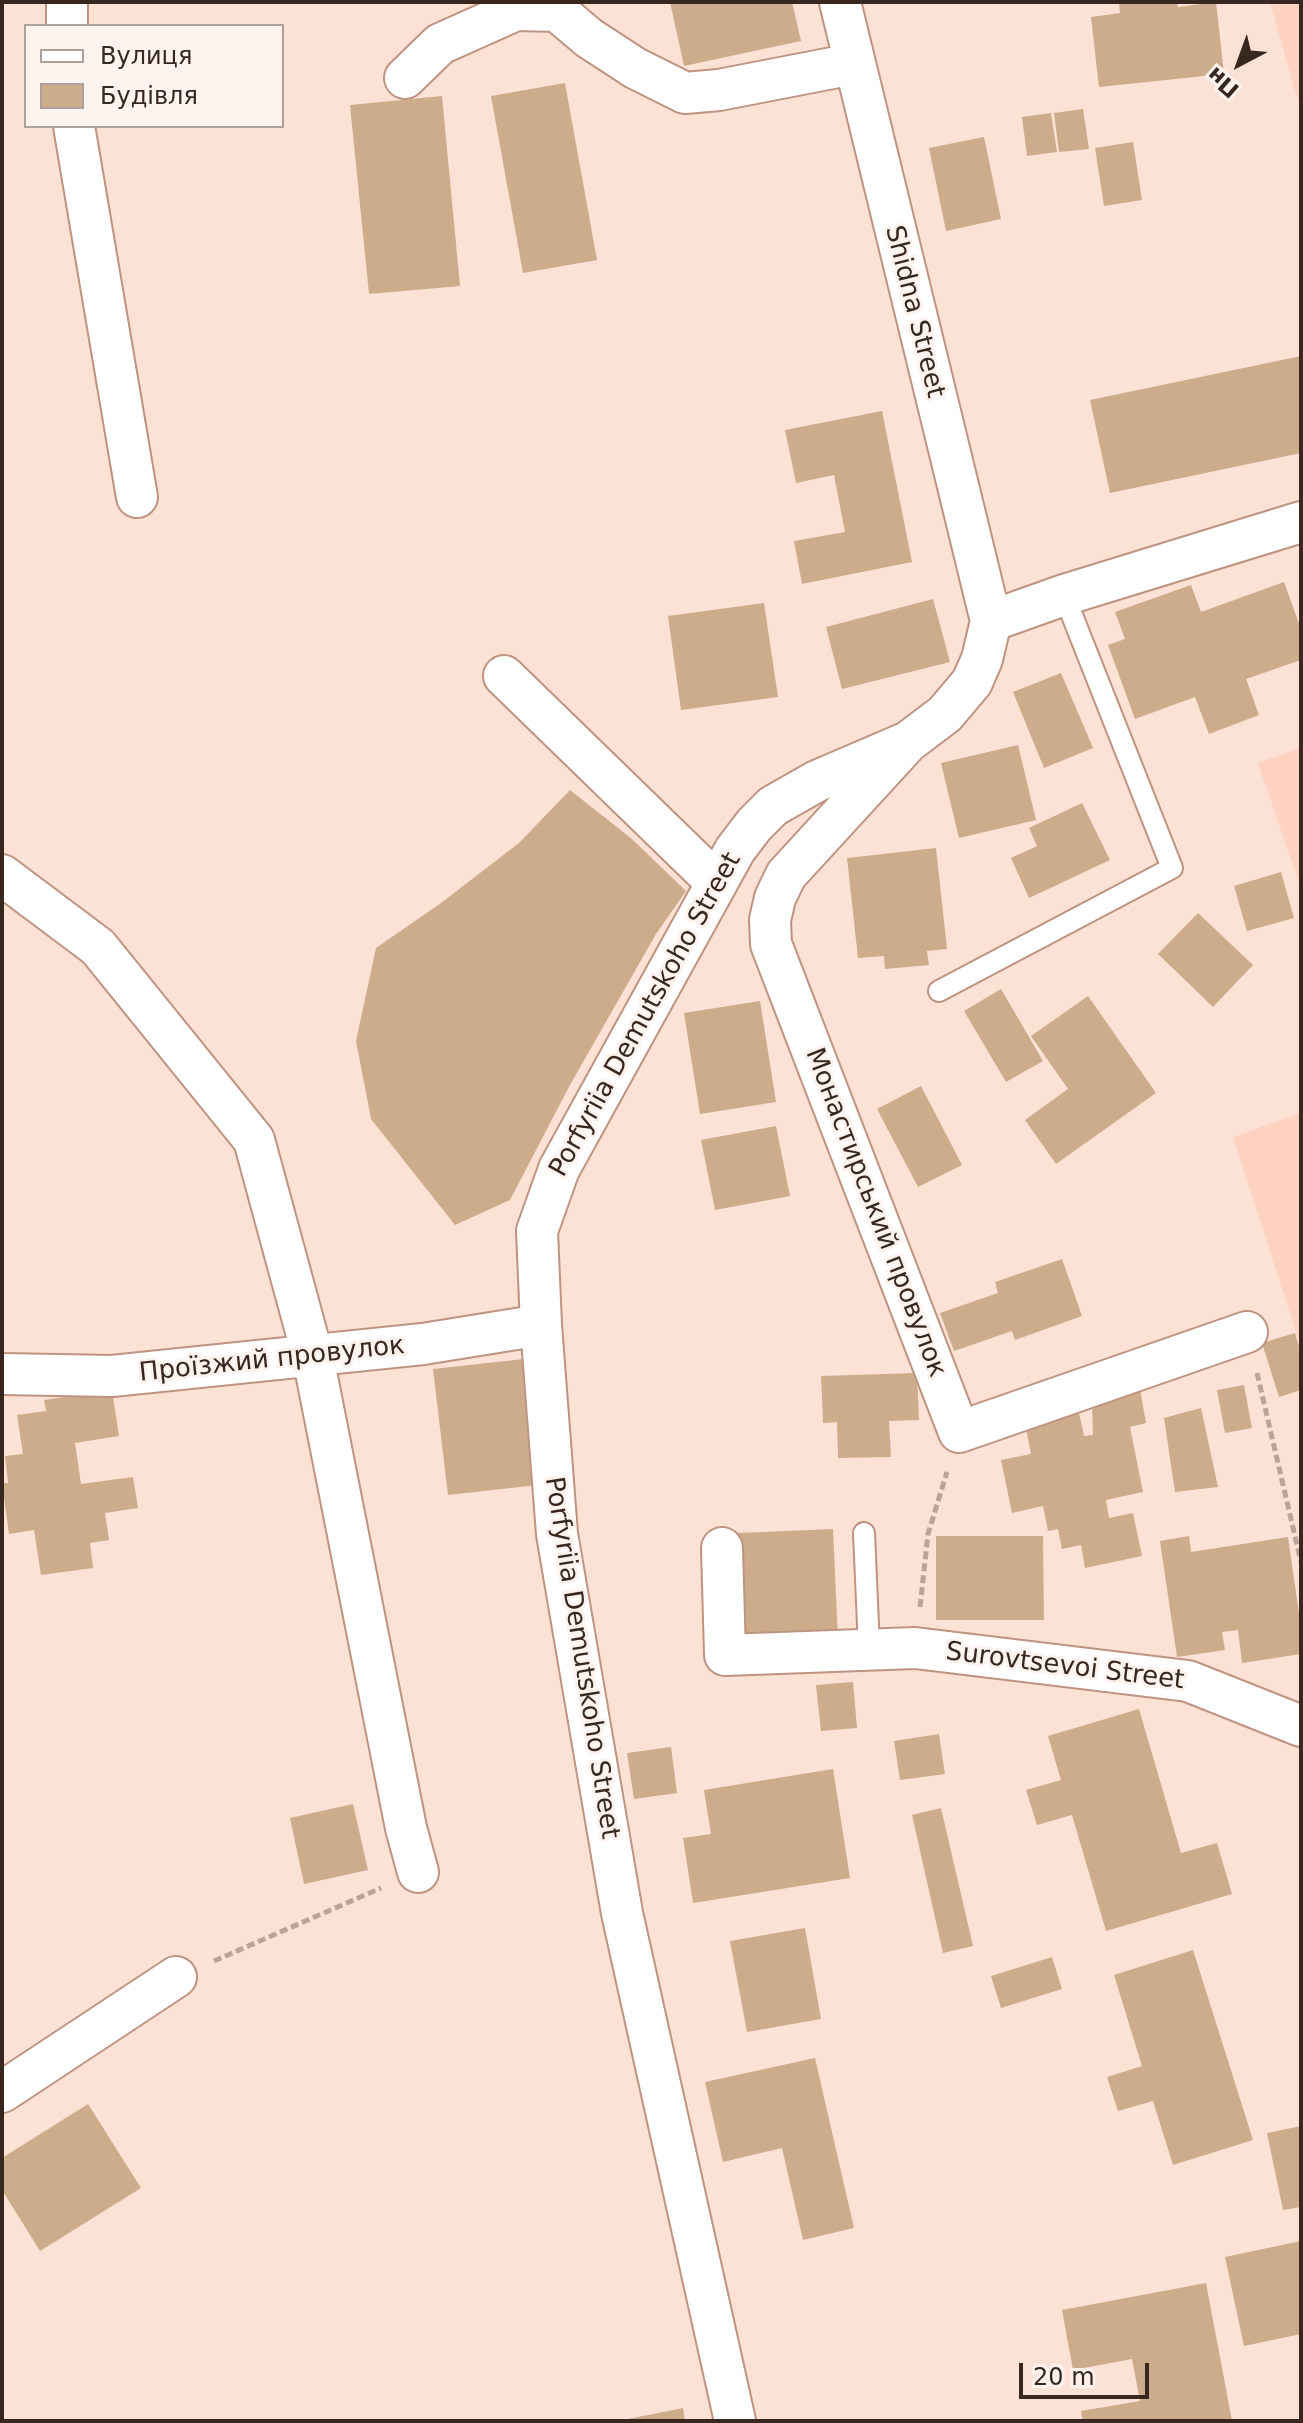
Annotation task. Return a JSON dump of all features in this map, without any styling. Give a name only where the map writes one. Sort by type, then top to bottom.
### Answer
[{"type":"street","points":[[67,2],[67,24]]},
{"type":"street","name":"Shidna Street","points":[[840,2],[991,621]]},
{"type":"street","points":[[405,78],[440,44],[516,10],[557,11],[589,38],[635,68],[685,93],[719,90],[853,64]]},
{"type":"street","points":[[74,128],[137,497]]},
{"type":"street","points":[[908,742],[945,714],[972,682],[982,659],[991,621],[1064,595],[1301,522]]},
{"type":"street","points":[[504,676],[717,883]]},
{"type":"street","name":"Porfyriia Demutskoho Street","points":[[735,2421],[622,1913],[557,1534],[537,1231],[559,1169],[735,850],[773,806],[817,781],[908,742]]},
{"type":"street","name":"Монастирський провулок","points":[[908,742],[786,875],[775,898],[770,920],[771,944],[959,1432]]},
{"type":"street","points":[[2,875],[98,947],[254,1140],[313,1357],[406,1828],[418,1872]]},
{"type":"street","name":"Проїзжий провулок","points":[[2,1374],[112,1376],[423,1344],[541,1325]]},
{"type":"street","points":[[959,1432],[1247,1332]]},
{"type":"street","name":"Surovtsevoi Street","points":[[722,1548],[725,1655],[915,1648],[1188,1681],[1301,1726]]},
{"type":"street","points":[[2,2092],[176,1977]]},
{"type":"lane","points":[[939,991],[1172,868],[1064,595]]},
{"type":"lane","points":[[864,1533],[869,1648]]},
{"type":"path","points":[[1247,1332],[1301,1562]]},
{"type":"path","points":[[915,1648],[928,1534],[959,1432]]},
{"type":"path","points":[[176,1977],[418,1872]]},
{"type":"shaded area","points":[[1270,2],[1301,2],[1301,112]]},
{"type":"shaded area","points":[[1301,748],[1301,889],[1258,763]]},
{"type":"shaded area","points":[[1301,1113],[1301,1347],[1233,1137]]},
{"type":"building","points":[[670,2],[792,2],[801,41],[684,66]]},
{"type":"building","points":[[1119,2],[1177,2],[1178,7],[1216,2],[1224,74],[1099,87],[1091,17],[1120,13]]},
{"type":"building","points":[[565,83],[597,260],[523,273],[491,96]]},
{"type":"building","points":[[442,96],[460,286],[369,294],[350,105]]},
{"type":"building","points":[[1083,109],[1089,149],[1059,152],[1054,113]]},
{"type":"building","points":[[1051,113],[1057,152],[1027,156],[1022,117]]},
{"type":"building","points":[[984,137],[1001,219],[946,231],[929,148]]},
{"type":"building","points":[[1133,142],[1142,200],[1104,206],[1095,148]]},
{"type":"building","points":[[1301,356],[1301,453],[1110,493],[1090,400]]},
{"type":"building","points":[[882,411],[912,562],[802,584],[794,541],[845,532],[834,475],[796,483],[785,430]]},
{"type":"building","points":[[1284,582],[1301,629],[1301,660],[1246,679],[1259,715],[1209,734],[1195,697],[1135,719],[1108,645],[1125,639],[1115,612],[1191,585],[1201,612]]},
{"type":"building","points":[[933,599],[950,662],[842,689],[826,627]]},
{"type":"building","points":[[764,603],[778,697],[681,710],[668,616]]},
{"type":"building","points":[[1061,673],[1093,748],[1044,768],[1013,692]]},
{"type":"building","points":[[1018,745],[1036,820],[959,838],[941,763]]},
{"type":"building","points":[[570,790],[632,839],[686,891],[656,934],[570,1085],[510,1200],[455,1225],[371,1119],[356,1041],[376,948],[519,843]]},
{"type":"building","points":[[1082,803],[1110,860],[1029,898],[1011,858],[1037,846],[1029,828]]},
{"type":"building","points":[[936,848],[947,949],[927,951],[929,965],[885,969],[884,956],[858,958],[847,858]]},
{"type":"building","points":[[1281,872],[1294,918],[1247,931],[1234,886]]},
{"type":"building","points":[[1198,913],[1253,965],[1213,1007],[1158,954]]},
{"type":"building","points":[[1001,989],[1043,1061],[1006,1082],[964,1011]]},
{"type":"building","points":[[1088,996],[1156,1093],[1056,1164],[1025,1120],[1068,1089],[1031,1036]]},
{"type":"building","points":[[760,1001],[776,1102],[700,1114],[684,1013]]},
{"type":"building","points":[[921,1086],[962,1165],[918,1187],[877,1109]]},
{"type":"building","points":[[776,1126],[790,1196],[715,1210],[701,1140]]},
{"type":"building","points":[[1062,1259],[1082,1316],[1015,1340],[1012,1331],[954,1351],[940,1313],[998,1293],[995,1282]]},
{"type":"building","points":[[1295,1333],[1301,1353],[1301,1390],[1279,1397],[1262,1343]]},
{"type":"building","points":[[524,1359],[538,1485],[448,1495],[433,1369]]},
{"type":"building","points":[[917,1373],[919,1420],[889,1421],[891,1457],[838,1458],[837,1422],[823,1423],[821,1376]]},
{"type":"building","points":[[1244,1385],[1252,1428],[1225,1433],[1217,1390]]},
{"type":"building","points":[[1140,1389],[1146,1423],[1130,1427],[1143,1492],[1106,1500],[1109,1518],[1133,1513],[1142,1556],[1085,1568],[1081,1545],[1062,1549],[1058,1529],[1048,1531],[1043,1506],[1012,1513],[1001,1460],[1031,1454],[1025,1424],[1079,1413],[1084,1436],[1093,1435],[1092,1404]]},
{"type":"building","points":[[112,1390],[119,1436],[75,1443],[81,1484],[133,1477],[138,1508],[105,1513],[109,1540],[90,1543],[93,1568],[41,1575],[34,1530],[9,1534],[2,1483],[8,1483],[5,1456],[23,1454],[17,1415],[46,1411],[44,1400]]},
{"type":"building","points":[[1201,1408],[1218,1487],[1175,1492],[1164,1418]]},
{"type":"building","points":[[833,1529],[838,1639],[743,1643],[738,1533]]},
{"type":"building","points":[[936,1536],[1043,1536],[1044,1620],[936,1620]]},
{"type":"building","points":[[1189,1536],[1191,1552],[1288,1537],[1301,1627],[1301,1654],[1242,1663],[1238,1630],[1222,1632],[1225,1650],[1177,1657],[1160,1541]]},
{"type":"building","points":[[853,1682],[857,1728],[821,1731],[816,1685]]},
{"type":"building","points":[[1139,1709],[1181,1853],[1217,1843],[1232,1894],[1106,1931],[1072,1815],[1037,1825],[1026,1790],[1061,1780],[1048,1736]]},
{"type":"building","points":[[939,1734],[945,1774],[900,1780],[894,1741]]},
{"type":"building","points":[[671,1747],[677,1793],[634,1799],[627,1753]]},
{"type":"building","points":[[833,1769],[850,1878],[693,1903],[683,1838],[711,1834],[704,1790]]},
{"type":"building","points":[[353,1804],[368,1870],[304,1884],[290,1818]]},
{"type":"building","points":[[941,1808],[973,1946],[943,1953],[912,1815]]},
{"type":"building","points":[[805,1928],[821,2019],[747,2032],[730,1941]]},
{"type":"building","points":[[1193,1950],[1253,2140],[1173,2165],[1153,2101],[1118,2111],[1107,2077],[1142,2066],[1114,1975]]},
{"type":"building","points":[[1052,1957],[1062,1989],[1001,2008],[991,1976]]},
{"type":"building","points":[[815,2058],[854,2228],[803,2240],[782,2148],[723,2162],[705,2082]]},
{"type":"building","points":[[88,2104],[141,2188],[40,2251],[2,2190],[2,2158]]},
{"type":"building","points":[[1301,2126],[1301,2207],[1283,2210],[1267,2133]]},
{"type":"building","points":[[1301,2241],[1301,2334],[1244,2346],[1225,2257]]},
{"type":"building","points":[[1206,2283],[1232,2421],[1083,2421],[1081,2411],[1140,2401],[1132,2359],[1073,2370],[1062,2310]]},
{"type":"building","points":[[683,2408],[685,2421],[623,2421],[623,2420]]}]
